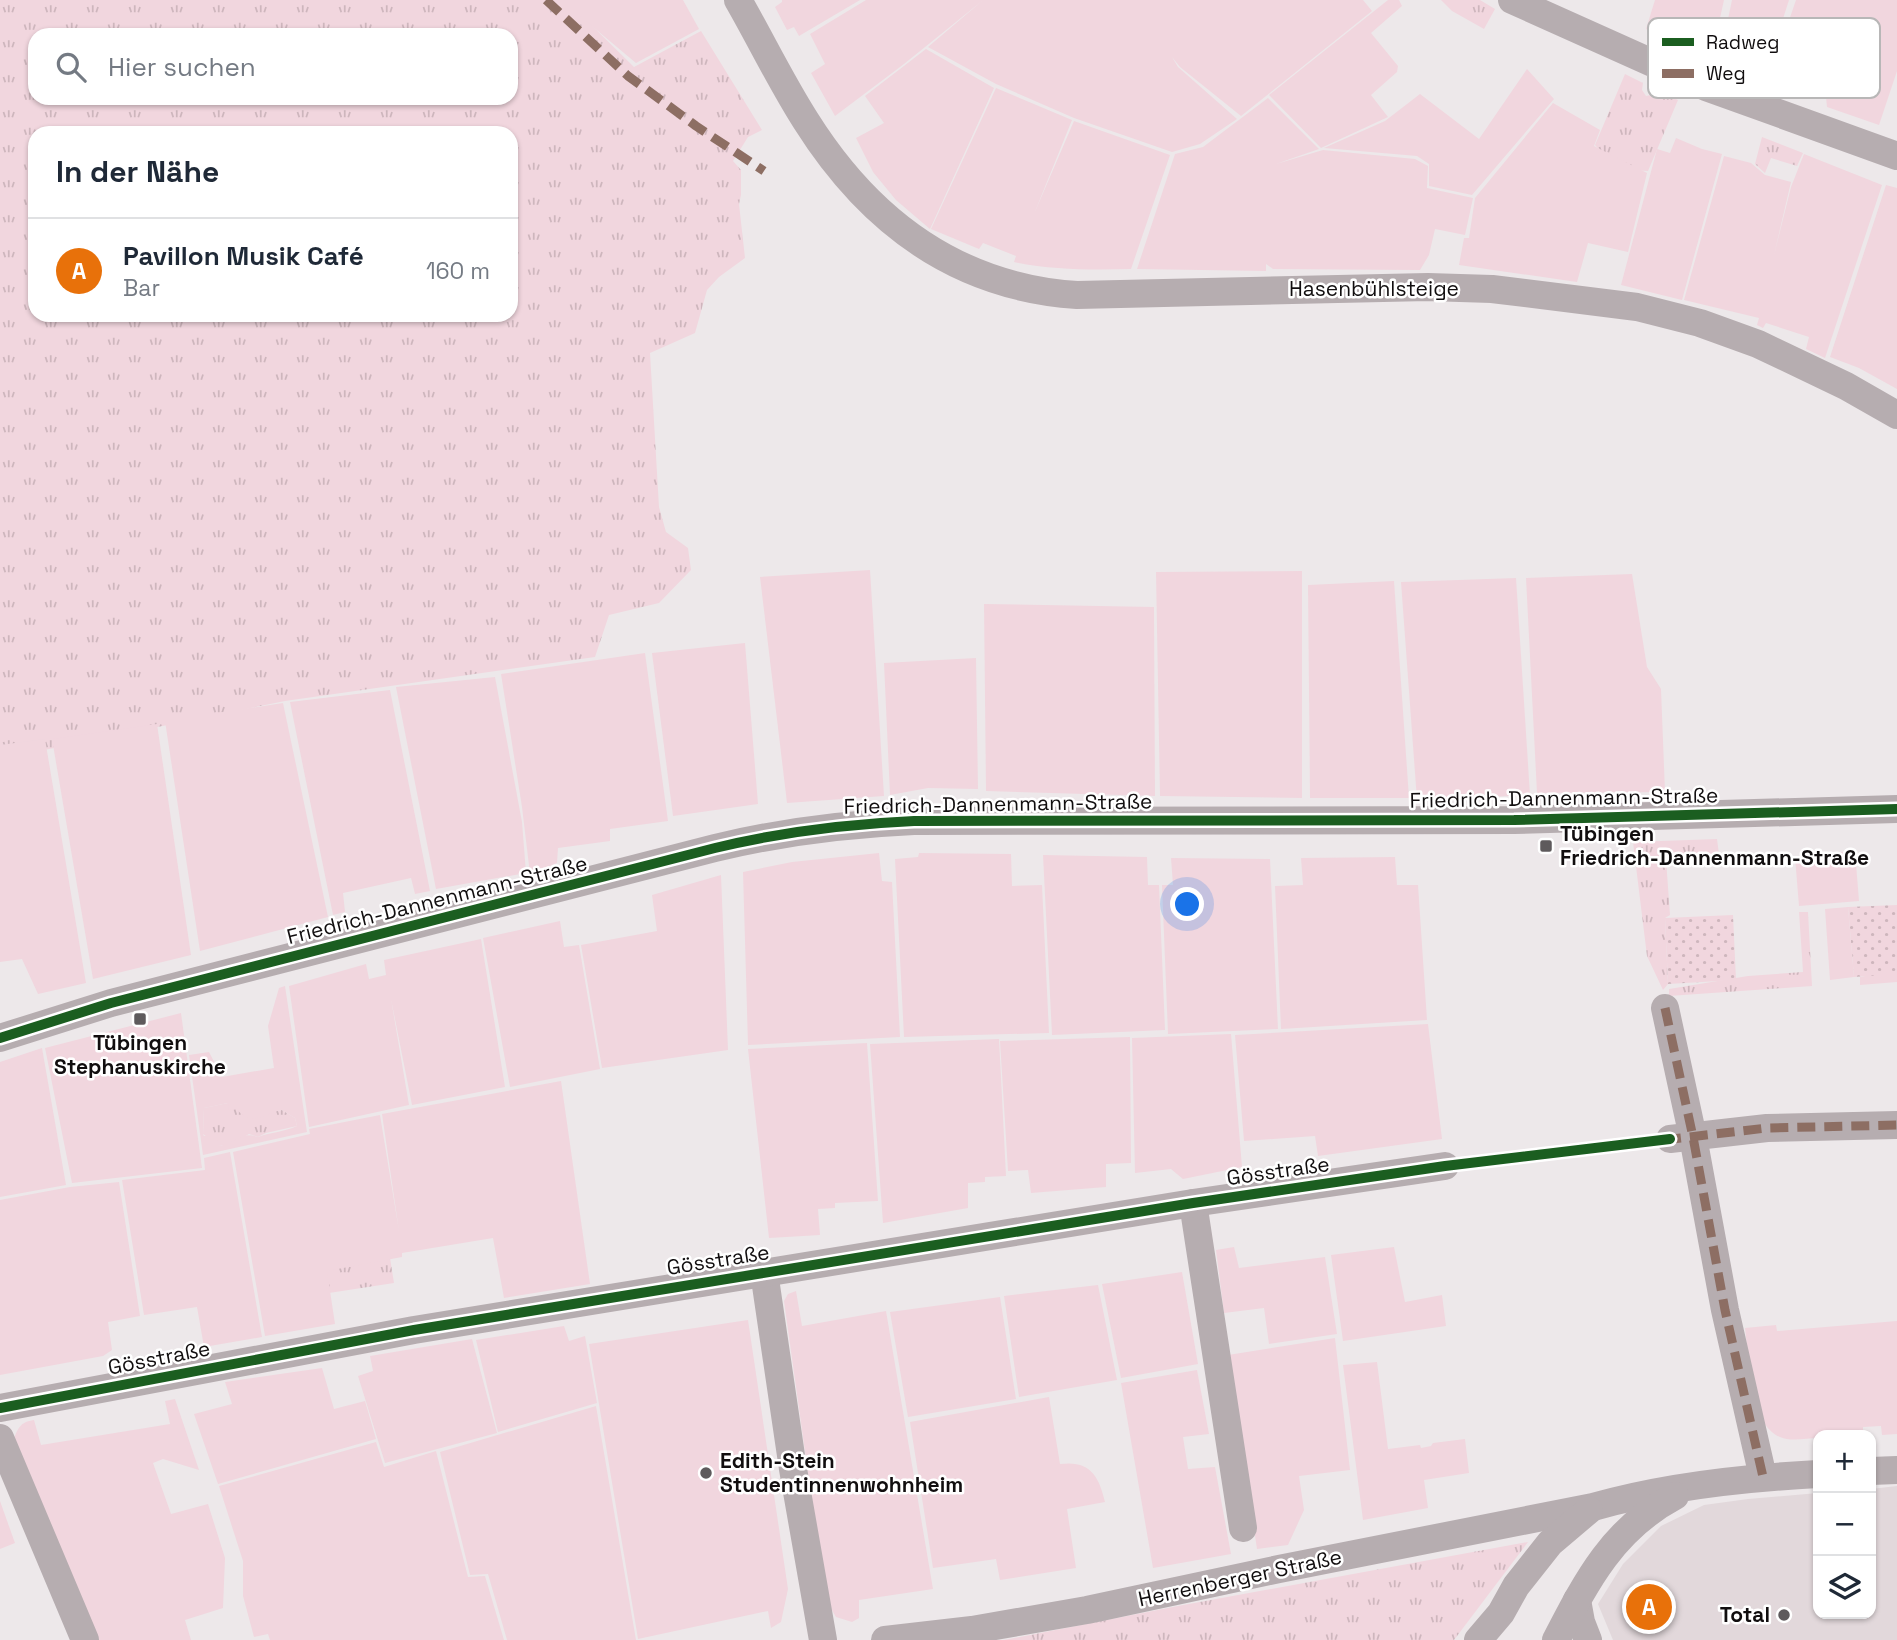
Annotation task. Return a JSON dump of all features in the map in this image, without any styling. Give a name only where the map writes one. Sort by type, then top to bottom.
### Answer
[{"type":"street","name":"Hasenbühlsteige","points":[[738,0],[807,122],[858,190],[908,236],[933,252],[990,279],[1044,293],[1077,295],[1428,287],[1492,289],[1637,307],[1700,323],[1758,344],[1846,386],[1897,415]]},
{"type":"street","points":[[1512,0],[1648,61]]},
{"type":"street","points":[[1736,98],[1897,156]]},
{"type":"street","name":"Friedrich-Dannenmann-Straße","points":[[8,1028],[701,852],[806,829],[914,821],[1514,820],[1897,809]]},
{"type":"street","points":[[1665,1008],[1682,1138],[1763,1477]]},
{"type":"street","points":[[1682,1138],[1768,1128],[1897,1125]]},
{"type":"street","name":"Gösstraße","points":[[0,1408],[414,1330],[1193,1203],[1445,1166]]},
{"type":"street","points":[[1193,1203],[1243,1528]]},
{"type":"street","name":"Gösstraße","points":[[764,1272],[793,1469],[823,1640]]},
{"type":"street","points":[[0,1438],[85,1640]]},
{"type":"street","points":[[1876,1471],[1897,1470]]},
{"type":"street","name":"Herrenberger Straße","points":[[885,1640],[972,1630],[1087,1610],[1622,1499],[1763,1477],[1813,1474]]},
{"type":"street","name":"Herrenberger Straße","points":[[1556,1640],[1593,1570],[1623,1532],[1653,1507],[1690,1488]]},
{"type":"street","name":"Herrenberger Straße","points":[[1478,1640],[1499,1627],[1516,1586],[1549,1543],[1593,1507]]},
{"type":"street","points":[[1577,1600],[1588,1640]]},
{"type":"shaded area","points":[[1897,1486],[1897,1640],[1613,1640],[1598,1604],[1623,1564],[1661,1526],[1704,1505],[1813,1493],[1813,1619],[1876,1619],[1876,1488]]},
{"type":"green space","points":[[0,0],[566,0],[634,67],[701,31],[762,130],[748,137],[733,161],[741,170],[739,204],[745,258],[719,277],[707,290],[695,333],[650,353],[659,507],[666,532],[688,548],[691,570],[659,603],[609,615],[595,657],[285,701],[0,759]]},
{"type":"green space","points":[[564,0],[683,0],[699,29],[636,63]]},
{"type":"green space","points":[[782,0],[860,0],[799,36],[794,27],[787,30],[775,7]]},
{"type":"green space","points":[[866,0],[1363,0],[1372,11],[1241,116],[1180,67],[1172,57],[1178,67],[1237,119],[1200,144],[1172,152],[1074,118],[996,84],[928,47],[982,1],[835,116],[811,73],[825,64],[810,34]]},
{"type":"green space","points":[[1388,0],[1399,0],[1402,6],[1371,33],[1398,66],[1397,72],[1371,95],[1388,117],[1321,148],[1269,95]]},
{"type":"green space","points":[[1441,0],[1480,0],[1495,9],[1484,29],[1452,11]]},
{"type":"green space","points":[[1655,0],[1724,0],[1720,18],[1649,18]]},
{"type":"green space","points":[[1732,0],[1789,0],[1783,18],[1728,18]]},
{"type":"green space","points":[[1796,0],[1897,0],[1897,71],[1879,125],[1827,107],[1826,98],[1880,98],[1880,18],[1790,18]]},
{"type":"green space","points":[[926,49],[994,88],[930,229],[896,200],[873,172],[856,138],[884,123],[865,96]]},
{"type":"green space","points":[[1527,69],[1554,99],[1472,195],[1429,186],[1429,164],[1417,156],[1324,148],[1385,121],[1420,94],[1479,139]]},
{"type":"green space","points":[[1625,74],[1643,83],[1642,90],[1648,98],[1678,100],[1648,171],[1617,169],[1595,145]]},
{"type":"green space","points":[[996,88],[1072,120],[1034,214],[1074,121],[1170,155],[1131,269],[1072,269],[1014,262],[1016,256],[983,243],[979,249],[931,229]]},
{"type":"green space","points":[[1268,98],[1319,149],[1276,164],[1323,150],[1415,159],[1428,166],[1427,188],[1473,198],[1465,235],[1435,229],[1429,255],[1420,270],[1273,269],[1266,264],[1266,271],[1137,269],[1175,154],[1203,147]]},
{"type":"green space","points":[[1553,103],[1600,130],[1594,146],[1647,173],[1628,252],[1588,243],[1577,282],[1459,265],[1464,238],[1469,238],[1475,198]]},
{"type":"green space","points":[[1762,137],[1803,153],[1797,166],[1771,158],[1765,173],[1755,164]]},
{"type":"green space","points":[[1676,138],[1722,154],[1682,300],[1621,285],[1657,149],[1670,153]]},
{"type":"green space","points":[[1804,154],[1882,185],[1825,358],[1806,349],[1809,337],[1766,323],[1763,328],[1757,325],[1759,318],[1684,300],[1724,156],[1751,163],[1765,175],[1791,182],[1774,255],[1791,187]]},
{"type":"green space","points":[[1886,185],[1897,188],[1897,389],[1859,368],[1830,357]]},
{"type":"green space","points":[[870,570],[884,796],[787,803],[760,577]]},
{"type":"green space","points":[[1302,571],[1302,798],[1160,796],[1156,572]]},
{"type":"green space","points":[[1632,574],[1647,667],[1661,689],[1665,792],[1537,793],[1526,578]]},
{"type":"green space","points":[[1516,578],[1530,795],[1417,800],[1401,582]]},
{"type":"green space","points":[[1394,581],[1409,798],[1310,798],[1308,585]]},
{"type":"green space","points":[[984,604],[1154,607],[1155,796],[986,791]]},
{"type":"green space","points":[[745,643],[758,804],[673,816],[652,653]]},
{"type":"green space","points":[[645,653],[668,821],[610,829],[610,841],[558,848],[557,863],[530,874],[501,674]]},
{"type":"green space","points":[[976,658],[978,789],[928,788],[890,795],[884,663]]},
{"type":"green space","points":[[495,677],[522,822],[526,873],[436,889],[396,687]]},
{"type":"green space","points":[[390,690],[430,891],[415,894],[411,878],[343,893],[345,912],[333,915],[290,702]]},
{"type":"green space","points":[[283,703],[328,917],[200,951],[165,721]]},
{"type":"green space","points":[[157,724],[191,955],[93,979],[52,739]]},
{"type":"green space","points":[[45,739],[86,983],[38,994],[22,959],[0,962],[0,745]]},
{"type":"green space","points":[[1717,839],[1719,854],[1666,859],[1670,915],[1665,918],[1668,984],[1663,990],[1647,956],[1633,842]]},
{"type":"green space","points":[[1855,851],[1859,901],[1799,906],[1795,857]]},
{"type":"green space","points":[[879,853],[882,881],[892,882],[900,1037],[748,1045],[743,872],[792,862]]},
{"type":"green space","points":[[919,853],[1011,854],[1012,886],[1042,885],[1049,1033],[904,1037],[895,859],[918,857]]},
{"type":"green space","points":[[1043,855],[1147,857],[1148,885],[1159,885],[1165,1030],[1052,1035]]},
{"type":"green space","points":[[1395,857],[1397,885],[1418,885],[1427,1020],[1281,1029],[1275,886],[1303,885],[1301,858]]},
{"type":"green space","points":[[1171,858],[1270,859],[1278,1029],[1168,1034],[1162,885],[1173,885]]},
{"type":"green space","points":[[721,875],[728,1050],[602,1068],[581,945],[657,931],[652,895]]},
{"type":"green space","points":[[1897,905],[1897,974],[1854,977],[1848,907]]},
{"type":"green space","points":[[1848,907],[1854,977],[1830,980],[1825,909]]},
{"type":"green space","points":[[1799,912],[1808,912],[1812,986],[1669,996],[1669,989],[1748,976],[1803,972]]},
{"type":"green space","points":[[1733,915],[1736,980],[1668,984],[1665,918]]},
{"type":"green space","points":[[560,921],[564,947],[579,945],[600,1069],[510,1087],[483,938]]},
{"type":"green space","points":[[481,939],[505,1087],[412,1105],[391,999],[409,1105],[309,1127],[289,986],[366,964],[369,979],[386,975],[384,960]]},
{"type":"green space","points":[[1897,970],[1897,982],[1860,985],[1860,977]]},
{"type":"green space","points":[[285,986],[307,1132],[203,1155],[189,1055],[209,1052],[222,1077],[274,1068],[268,1026],[279,988]],"holes":[[[228,1103],[229,1110],[237,1109],[247,1118],[258,1118],[282,1110],[295,1118],[297,1126],[258,1137],[243,1136],[219,1146],[216,1134],[203,1134],[204,1108]]]},
{"type":"green space","points":[[181,1013],[202,1168],[72,1183],[45,1048]]},
{"type":"green space","points":[[1428,1024],[1442,1139],[1318,1156],[1315,1136],[1244,1141],[1235,1035]]},
{"type":"green space","points":[[1231,1034],[1242,1167],[1183,1179],[1171,1169],[1135,1173],[1132,1038]]},
{"type":"green space","points":[[1130,1037],[1131,1163],[1106,1164],[1106,1187],[1031,1193],[1028,1170],[1008,1171],[1000,1041]]},
{"type":"green space","points":[[999,1039],[1006,1176],[985,1177],[985,1182],[968,1183],[968,1208],[883,1223],[870,1044]]},
{"type":"green space","points":[[867,1043],[878,1201],[835,1203],[835,1208],[818,1209],[820,1235],[769,1238],[748,1049]]},
{"type":"green space","points":[[42,1048],[66,1185],[0,1197],[0,1062]]},
{"type":"green space","points":[[561,1081],[590,1284],[504,1298],[493,1238],[402,1253],[402,1257],[327,1271],[335,1324],[265,1336],[233,1152],[310,1134],[309,1129],[380,1115],[399,1231],[382,1114]]},
{"type":"green space","points":[[228,1103],[254,1111],[282,1110],[295,1118],[297,1126],[258,1137],[249,1134],[232,1144],[219,1146],[203,1134],[204,1108]]},
{"type":"green space","points":[[230,1152],[262,1337],[204,1347],[197,1307],[144,1315],[122,1180],[205,1170],[204,1158]]},
{"type":"green space","points":[[119,1182],[140,1316],[108,1322],[112,1350],[103,1356],[0,1375],[0,1200],[70,1187]]},
{"type":"green space","points":[[1234,1247],[1239,1268],[1325,1257],[1337,1334],[1269,1344],[1264,1308],[1224,1313],[1216,1250]]},
{"type":"green space","points":[[1394,1247],[1405,1302],[1442,1295],[1446,1326],[1343,1341],[1331,1255]]},
{"type":"green space","points":[[390,1258],[394,1283],[329,1293],[325,1269]]},
{"type":"green space","points":[[1182,1272],[1198,1364],[1121,1378],[1102,1284]]},
{"type":"green space","points":[[1098,1285],[1117,1380],[1019,1397],[1004,1296]]},
{"type":"green space","points":[[796,1291],[802,1326],[886,1311],[933,1589],[859,1600],[859,1618],[852,1622],[836,1617],[829,1605],[823,1580],[784,1301],[788,1294]]},
{"type":"green space","points":[[1000,1297],[1016,1399],[908,1417],[890,1312]]},
{"type":"green space","points":[[748,1320],[788,1589],[781,1622],[771,1628],[768,1611],[638,1639],[589,1344]]},
{"type":"green space","points":[[1897,1321],[1897,1434],[1882,1435],[1881,1426],[1863,1427],[1863,1430],[1813,1430],[1813,1438],[1794,1440],[1780,1437],[1770,1430],[1762,1419],[1752,1389],[1745,1328],[1776,1325],[1777,1331]]},
{"type":"green space","points":[[564,1326],[569,1341],[585,1336],[597,1403],[498,1432],[476,1340]]},
{"type":"green space","points":[[1335,1338],[1350,1470],[1299,1476],[1304,1510],[1288,1545],[1257,1549],[1228,1355]]},
{"type":"green space","points":[[472,1339],[497,1433],[385,1463],[358,1376],[373,1371],[370,1356]]},
{"type":"green space","points":[[1377,1362],[1388,1449],[1420,1445],[1421,1448],[1433,1443],[1465,1439],[1469,1473],[1424,1480],[1428,1508],[1363,1520],[1343,1365]]},
{"type":"green space","points":[[322,1368],[334,1409],[365,1401],[376,1439],[218,1484],[194,1414],[232,1404],[225,1382]]},
{"type":"green space","points":[[1197,1370],[1209,1434],[1183,1437],[1188,1469],[1215,1467],[1231,1554],[1153,1568],[1121,1383]]},
{"type":"green space","points":[[1049,1397],[1060,1464],[1079,1465],[1092,1472],[1100,1485],[1105,1502],[1067,1509],[1076,1568],[1000,1580],[996,1559],[933,1568],[910,1422]]},
{"type":"green space","points":[[175,1399],[199,1470],[163,1459],[153,1463],[171,1514],[208,1504],[225,1558],[223,1608],[185,1620],[191,1640],[96,1640],[13,1441],[20,1426],[34,1420],[41,1445],[170,1424],[165,1401]]},
{"type":"green space","points":[[596,1406],[636,1640],[507,1640],[488,1574],[470,1575],[440,1452]]},
{"type":"green space","points":[[376,1442],[384,1467],[436,1451],[468,1577],[485,1576],[504,1640],[270,1640],[268,1634],[254,1637],[243,1596],[243,1561],[219,1486]]},
{"type":"green space","points":[[0,1501],[15,1543],[0,1549]]},
{"type":"green space","points":[[1528,1542],[1454,1640],[1004,1640],[1178,1606]]},
{"type":"marked path","points":[[546,0],[628,76],[764,171]]},
{"type":"marked path","points":[[1665,1008],[1693,1137],[1725,1310],[1763,1477]]},
{"type":"marked path","points":[[1663,1140],[1767,1128],[1897,1125]]},
{"type":"cycle path","points":[[0,1038],[111,1003],[715,848],[814,830],[914,821],[1514,820],[1897,809]]},
{"type":"cycle path","points":[[0,1408],[414,1330],[1193,1203],[1445,1166],[1670,1139]]},
{"type":"place","name":"Tübingen Friedrich-Dannenmann-Straße","points":[[1546,846]]},
{"type":"place","name":"Tübingen Stephanuskirche","points":[[140,1019]]},
{"type":"place","name":"Edith-Stein Studentinnenwohnheim","points":[[706,1473]]},
{"type":"place","name":"Pavillon Musik Café","points":[[1649,1607]]},
{"type":"place","name":"Total","points":[[1784,1615]]}]
